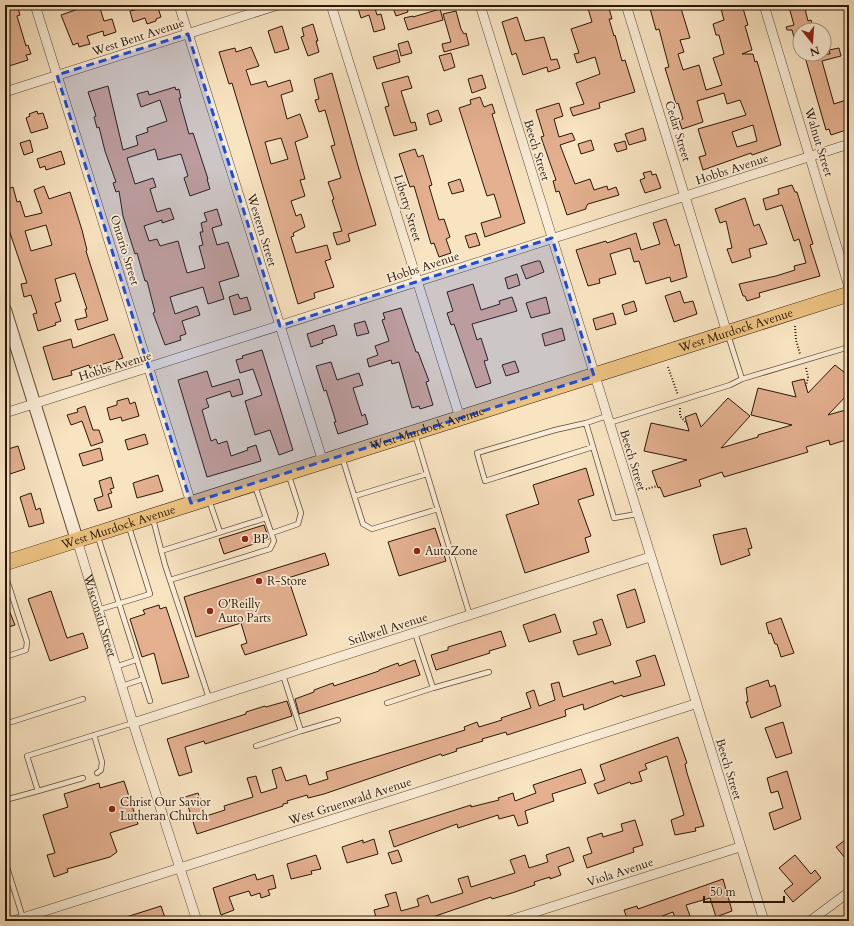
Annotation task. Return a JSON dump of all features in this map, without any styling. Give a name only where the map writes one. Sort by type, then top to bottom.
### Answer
[{"type":"main road","name":"West Murdock Avenue","points":[[5,563],[849,294]]},
{"type":"street","name":"Ontario Street","points":[[35,5],[191,503]]},
{"type":"street","name":"Western Street","points":[[179,5],[323,462]]},
{"type":"street","name":"West Bent Avenue","points":[[5,92],[278,5]]},
{"type":"street","name":"Liberty Street","points":[[331,5],[460,418]]},
{"type":"street","name":"Beech Street","points":[[480,5],[695,704],[764,921]]},
{"type":"street","name":"Cedar Street","points":[[626,5],[727,333]]},
{"type":"street","name":"Walnut Street","points":[[764,5],[811,156],[849,287]]},
{"type":"street","name":"Hobbs Avenue","points":[[5,413],[849,144]]},
{"type":"street","name":"Wisconsin Street","points":[[5,310],[115,667],[197,921]]},
{"type":"street","name":"Stillwell Avenue","points":[[133,722],[470,616],[650,557]]},
{"type":"street","name":"West Gruenwald Avenue","points":[[12,921],[695,704]]},
{"type":"street","name":"Viola Avenue","points":[[507,921],[740,847]]},
{"type":"street","points":[[810,921],[849,892]]},
{"type":"lane","points":[[727,333],[742,379]]},
{"type":"lane","points":[[593,447],[485,481],[477,453],[555,430],[608,419],[679,401],[730,385],[742,379],[804,362],[849,347]]},
{"type":"lane","points":[[586,424],[614,518],[637,514]]},
{"type":"lane","points":[[414,432],[470,616]]},
{"type":"lane","points":[[342,455],[363,524],[372,529],[438,509]]},
{"type":"lane","points":[[272,533],[298,524],[301,513],[288,473]]},
{"type":"lane","points":[[355,496],[427,474]]},
{"type":"lane","points":[[170,580],[270,549],[274,541],[254,484]]},
{"type":"lane","points":[[208,498],[220,532]]},
{"type":"lane","points":[[152,516],[170,580],[209,698]]},
{"type":"lane","points":[[161,551],[266,518]]},
{"type":"lane","points":[[98,610],[150,594],[128,523]]},
{"type":"lane","points":[[97,533],[118,604],[150,701]]},
{"type":"lane","points":[[5,574],[27,642],[26,650],[5,657]]},
{"type":"lane","points":[[415,633],[433,688]]},
{"type":"lane","points":[[115,667],[136,660]]},
{"type":"lane","points":[[387,703],[489,672]]},
{"type":"lane","points":[[283,675],[301,731]]},
{"type":"lane","points":[[121,686],[143,679]]},
{"type":"lane","points":[[5,724],[83,699]]},
{"type":"lane","points":[[256,746],[338,720]]},
{"type":"lane","points":[[38,791],[27,756],[133,722]]},
{"type":"lane","points":[[94,735],[102,762],[101,770],[97,773]]},
{"type":"lane","points":[[5,800],[83,778]]},
{"type":"lane","points":[[5,861],[23,918]]},
{"type":"path","points":[[795,326],[796,340],[808,377],[806,386]]},
{"type":"path","points":[[668,367],[679,395],[680,416],[687,424]]},
{"type":"path","points":[[643,490],[657,486]]},
{"type":"highlighted area","points":[[188,34],[280,326],[552,238],[594,376],[191,503],[57,75]]},
{"type":"building","points":[[5,5],[17,5],[20,15],[17,16],[26,46],[28,45],[31,54],[26,55],[28,60],[9,66],[5,56]]},
{"type":"building","points":[[83,5],[99,5],[104,21],[112,19],[116,32],[104,36],[103,31],[87,36],[90,44],[79,47],[78,43],[73,45],[61,15],[84,7]]},
{"type":"building","points":[[157,5],[161,17],[156,19],[156,21],[147,24],[145,18],[133,22],[130,11]]},
{"type":"building","points":[[357,5],[374,5],[377,15],[381,14],[385,29],[374,32],[369,15],[361,18]]},
{"type":"building","points":[[392,5],[406,5],[408,12],[396,16]]},
{"type":"building","points":[[587,5],[608,5],[612,19],[609,19],[614,36],[615,35],[622,61],[625,60],[635,92],[599,103],[600,108],[573,116],[570,108],[584,104],[576,83],[600,74],[595,57],[577,63],[574,54],[579,53],[571,29],[592,22]]},
{"type":"building","points":[[649,5],[680,5],[690,38],[680,40],[684,52],[678,54],[683,70],[699,65],[706,90],[722,85],[713,58],[724,54],[719,35],[716,35],[713,24],[724,20],[720,5],[742,5],[748,25],[745,26],[752,50],[742,54],[753,54],[755,62],[757,61],[781,145],[752,155],[751,153],[703,170],[699,157],[706,155],[698,129],[746,115],[740,100],[727,104],[724,93],[697,101],[703,122],[682,129],[679,120],[683,119],[678,103],[676,104],[665,68],[669,67],[659,29],[656,30]],"holes":[[[753,125],[757,141],[737,147],[732,132]]]},
{"type":"building","points":[[790,5],[804,5],[808,21],[811,20],[812,22],[793,22],[789,7]]},
{"type":"building","points":[[440,9],[443,20],[408,30],[404,18],[413,17]]},
{"type":"building","points":[[456,11],[461,29],[464,34],[466,33],[469,45],[444,52],[442,44],[451,42],[443,14]]},
{"type":"building","points":[[517,17],[525,41],[544,37],[551,60],[557,59],[560,68],[548,72],[547,67],[523,75],[516,53],[512,55],[502,22]]},
{"type":"building","points":[[313,24],[318,41],[316,41],[319,52],[308,56],[301,37],[304,36],[302,28]]},
{"type":"building","points":[[282,26],[289,49],[275,53],[268,31]]},
{"type":"building","points":[[792,26],[792,30],[787,30],[786,27]]},
{"type":"building","points":[[408,41],[412,53],[401,56],[398,44]]},
{"type":"building","points":[[251,47],[259,66],[246,70],[251,85],[266,81],[268,87],[290,80],[293,91],[281,95],[287,119],[300,114],[308,137],[295,142],[305,179],[300,180],[305,196],[291,201],[296,216],[301,214],[305,227],[293,233],[294,236],[291,237],[296,253],[327,245],[331,259],[325,261],[334,287],[314,293],[315,298],[298,304],[232,83],[229,84],[219,52],[235,48],[236,52]],"holes":[[[281,138],[288,159],[271,164],[265,142]]]},
{"type":"building","points":[[839,48],[841,56],[832,58],[832,49]]},
{"type":"building","points":[[397,50],[400,62],[377,69],[373,57]]},
{"type":"building","points":[[451,53],[455,67],[444,71],[439,56]]},
{"type":"building","points":[[806,62],[822,62],[834,104],[849,99],[849,129],[831,135],[829,129],[826,130]]},
{"type":"building","points":[[332,73],[376,225],[348,234],[350,241],[337,245],[333,233],[342,231],[328,182],[341,178],[331,146],[335,145],[325,110],[319,112],[315,100],[319,99],[314,79]]},
{"type":"building","points":[[482,75],[486,88],[472,93],[468,79]]},
{"type":"building","points":[[408,76],[412,88],[401,91],[411,123],[415,122],[417,130],[394,136],[385,107],[389,106],[382,83]]},
{"type":"building","points":[[108,86],[123,150],[138,145],[136,136],[148,132],[147,128],[167,121],[160,100],[141,107],[137,94],[148,91],[149,95],[175,87],[176,90],[179,89],[181,98],[179,98],[189,134],[193,133],[210,189],[190,196],[184,178],[188,176],[181,154],[158,160],[155,149],[127,158],[135,184],[153,178],[156,187],[150,189],[157,212],[170,208],[174,219],[162,223],[162,220],[144,226],[149,241],[157,239],[160,246],[178,241],[187,273],[205,268],[199,246],[203,245],[200,232],[203,232],[201,223],[207,221],[204,213],[217,209],[222,225],[212,228],[217,245],[228,242],[239,276],[219,282],[224,299],[208,304],[203,287],[170,297],[175,314],[197,306],[200,315],[182,321],[186,334],[180,336],[181,340],[165,345],[153,313],[155,312],[147,281],[145,281],[137,253],[135,254],[123,216],[119,191],[116,192],[113,183],[116,182],[105,151],[99,127],[97,128],[94,117],[96,116],[88,92]]},
{"type":"building","points":[[480,97],[484,107],[492,104],[495,113],[492,114],[525,223],[485,237],[481,223],[501,217],[494,194],[487,196],[459,108],[471,104],[470,100]]},
{"type":"building","points":[[559,103],[563,116],[554,119],[559,137],[572,133],[575,140],[560,145],[575,184],[590,179],[594,190],[607,186],[608,190],[616,187],[619,195],[588,204],[586,209],[567,215],[559,191],[556,192],[553,181],[556,180],[541,137],[544,136],[536,110]]},
{"type":"building","points":[[438,110],[442,121],[430,125],[427,114]]},
{"type":"building","points":[[37,111],[38,114],[43,113],[48,128],[31,133],[26,118],[30,116],[29,114]]},
{"type":"building","points":[[643,128],[646,140],[629,145],[625,134]]},
{"type":"building","points":[[30,140],[33,152],[24,155],[20,143]]},
{"type":"building","points":[[591,140],[594,150],[581,154],[578,144]]},
{"type":"building","points":[[625,141],[627,149],[617,152],[614,144]]},
{"type":"building","points":[[415,149],[418,157],[423,155],[432,185],[429,186],[439,220],[444,219],[450,237],[446,239],[451,253],[439,257],[434,243],[431,244],[414,186],[410,187],[399,154]]},
{"type":"building","points":[[61,151],[65,164],[46,170],[45,166],[40,168],[37,159]]},
{"type":"building","points":[[651,171],[652,175],[656,174],[661,188],[645,193],[640,180],[645,178],[643,173]]},
{"type":"building","points":[[460,179],[464,191],[452,194],[448,183]]},
{"type":"building","points":[[792,185],[795,192],[797,192],[813,244],[810,245],[820,276],[759,293],[760,297],[747,301],[745,296],[743,296],[739,284],[776,276],[795,270],[794,266],[806,263],[799,239],[794,241],[782,205],[766,210],[763,199],[779,194],[778,189]]},
{"type":"building","points":[[44,186],[49,199],[70,192],[82,230],[86,251],[108,320],[78,330],[75,320],[87,317],[85,309],[87,309],[75,273],[55,279],[61,301],[55,303],[61,321],[55,323],[56,325],[38,331],[33,314],[37,313],[31,295],[24,297],[21,284],[27,283],[5,218],[5,190],[13,187],[17,202],[20,201],[25,217],[42,213],[34,190]],"holes":[[[46,225],[52,245],[31,251],[25,231]]]},
{"type":"building","points":[[745,198],[754,226],[759,224],[767,244],[749,249],[751,257],[732,263],[727,249],[732,248],[726,221],[720,223],[715,209]]},
{"type":"building","points":[[666,219],[675,246],[679,244],[687,277],[671,282],[670,277],[646,284],[639,261],[634,262],[630,248],[610,254],[616,274],[599,279],[600,283],[588,286],[576,250],[606,241],[607,243],[636,233],[641,250],[660,244],[653,223]]},
{"type":"building","points":[[476,233],[480,245],[469,248],[465,236]]},
{"type":"building","points":[[540,261],[544,272],[526,279],[521,266]]},
{"type":"building","points":[[517,274],[520,285],[508,289],[505,278]]},
{"type":"building","points":[[473,284],[481,310],[500,304],[499,301],[512,297],[517,311],[472,324],[477,340],[481,338],[488,360],[484,361],[491,383],[476,388],[454,324],[451,325],[447,313],[453,311],[447,292]]},
{"type":"building","points":[[680,291],[684,303],[693,301],[697,314],[674,322],[665,296]]},
{"type":"building","points":[[238,294],[240,299],[247,297],[251,310],[234,315],[229,297]]},
{"type":"building","points":[[546,297],[550,313],[531,318],[526,303]]},
{"type":"building","points":[[634,301],[637,311],[625,315],[622,305]]},
{"type":"building","points":[[401,308],[416,352],[418,352],[429,381],[426,382],[433,405],[420,409],[419,406],[412,408],[399,362],[392,364],[391,360],[369,367],[367,359],[378,355],[375,346],[389,341],[382,320],[385,319],[383,313]]},
{"type":"building","points":[[613,313],[616,324],[596,330],[593,319]]},
{"type":"building","points":[[365,321],[369,333],[357,336],[354,324]]},
{"type":"building","points":[[334,325],[337,335],[322,340],[323,343],[311,347],[307,334]]},
{"type":"building","points":[[562,328],[565,340],[545,346],[542,334]]},
{"type":"building","points":[[114,334],[123,358],[90,368],[89,365],[71,371],[72,375],[53,380],[43,347],[71,339],[73,348]]},
{"type":"building","points":[[262,350],[293,450],[279,455],[270,430],[255,435],[245,401],[262,395],[253,369],[240,373],[236,360],[243,358],[242,356]]},
{"type":"building","points":[[515,361],[519,372],[506,376],[502,365]]},
{"type":"building","points":[[331,362],[337,380],[359,373],[363,385],[353,388],[362,416],[365,414],[368,424],[338,434],[334,422],[336,422],[326,390],[324,391],[316,366]]},
{"type":"building","points":[[835,365],[849,376],[849,393],[828,415],[849,409],[849,439],[830,445],[829,440],[806,447],[808,452],[724,477],[722,472],[699,480],[701,486],[664,497],[660,487],[658,488],[652,471],[687,460],[644,451],[651,423],[689,431],[685,417],[696,413],[701,427],[728,398],[750,416],[721,448],[758,437],[758,435],[792,425],[751,415],[758,388],[796,397],[792,382],[804,379],[808,393]]},
{"type":"building","points":[[207,371],[212,387],[239,379],[243,394],[232,397],[230,391],[206,399],[209,407],[202,410],[211,441],[216,439],[218,444],[227,441],[231,456],[248,450],[247,448],[256,445],[261,461],[207,477],[178,380]]},
{"type":"building","points":[[128,398],[130,404],[135,402],[139,416],[122,421],[121,417],[110,420],[107,408],[117,405],[117,401]]},
{"type":"building","points":[[85,406],[93,430],[99,430],[103,442],[91,446],[82,421],[71,425],[67,415],[78,412],[77,409]]},
{"type":"building","points":[[145,434],[148,444],[128,450],[125,440]]},
{"type":"building","points":[[18,446],[25,469],[10,474],[5,458],[5,450]]},
{"type":"building","points":[[100,448],[103,460],[83,466],[79,454]]},
{"type":"building","points":[[586,468],[594,495],[578,500],[591,536],[585,538],[589,552],[525,573],[506,515],[539,504],[533,485]]},
{"type":"building","points":[[158,475],[163,491],[137,498],[133,483]]},
{"type":"building","points":[[111,477],[114,488],[110,489],[112,493],[108,494],[112,507],[98,511],[94,499],[103,496],[99,481]]},
{"type":"building","points":[[31,493],[36,510],[40,508],[44,523],[29,527],[20,497]]},
{"type":"building","points":[[264,525],[269,539],[224,554],[219,539]]},
{"type":"building","name":"AutoZone","points":[[435,528],[446,561],[399,576],[388,542]]},
{"type":"building","points":[[746,528],[752,548],[748,549],[750,555],[721,565],[713,535]]},
{"type":"building","points":[[325,553],[329,565],[288,578],[307,635],[245,655],[241,645],[247,643],[241,623],[196,637],[184,597]]},
{"type":"building","points":[[635,589],[645,622],[627,628],[617,595]]},
{"type":"building","points":[[51,591],[67,638],[83,633],[88,648],[50,661],[28,599]]},
{"type":"building","points":[[5,600],[15,625],[5,628]]},
{"type":"building","points":[[159,605],[160,609],[166,607],[189,677],[162,684],[154,653],[142,657],[130,619],[145,614],[143,610]]},
{"type":"building","points":[[555,614],[561,632],[529,642],[523,625]]},
{"type":"building","points":[[781,618],[794,653],[781,657],[777,644],[775,644],[771,633],[769,634],[766,623]]},
{"type":"building","points":[[602,619],[611,645],[578,655],[573,641],[597,634],[593,622]]},
{"type":"building","points":[[501,631],[506,646],[489,651],[490,653],[436,670],[431,655],[448,650],[448,647]]},
{"type":"building","points":[[655,655],[665,685],[623,697],[622,695],[584,710],[583,704],[565,710],[566,716],[507,735],[506,732],[482,739],[483,741],[456,749],[457,751],[442,756],[441,754],[324,794],[308,798],[307,795],[287,801],[288,803],[283,804],[283,806],[197,834],[185,797],[198,793],[206,816],[225,810],[224,806],[253,797],[247,778],[256,776],[261,793],[277,788],[272,770],[281,767],[286,781],[306,775],[309,785],[328,779],[326,772],[465,730],[464,727],[477,722],[479,727],[502,720],[501,718],[531,708],[526,693],[534,690],[539,706],[555,700],[551,684],[559,682],[563,697],[613,681],[614,684],[641,676],[636,661]]},
{"type":"building","points":[[415,660],[420,675],[299,714],[295,699],[314,692],[314,690],[333,683],[334,686],[398,663],[399,666]]},
{"type":"building","points":[[768,680],[770,687],[775,685],[781,706],[751,718],[746,702],[748,702],[746,688]]},
{"type":"building","points":[[287,701],[292,716],[205,744],[204,741],[185,747],[192,772],[179,776],[167,739],[246,714],[246,712]]},
{"type":"building","points":[[783,722],[792,753],[776,758],[765,728]]},
{"type":"building","points":[[678,737],[687,763],[685,764],[687,773],[704,826],[695,828],[696,831],[675,835],[671,820],[684,815],[667,756],[645,764],[647,769],[639,772],[642,781],[631,784],[630,782],[598,794],[594,784],[605,780],[600,765]]},
{"type":"building","points":[[581,769],[586,783],[552,794],[554,801],[525,811],[528,823],[518,826],[514,815],[499,819],[498,815],[458,828],[457,824],[394,847],[389,831],[471,805],[471,807],[499,800],[498,798],[513,793],[515,801],[536,793],[533,785]]},
{"type":"building","points":[[787,771],[801,819],[774,830],[769,813],[783,808],[778,791],[771,793],[767,778]]},
{"type":"building","points":[[124,781],[138,824],[110,833],[117,852],[110,857],[67,869],[68,872],[54,877],[47,855],[55,853],[43,815],[68,807],[64,794],[99,783],[100,788]]},
{"type":"building","points":[[635,820],[643,845],[633,848],[634,852],[587,868],[583,856],[592,853],[587,838],[602,833],[603,837],[623,831],[621,824]]},
{"type":"building","points":[[849,837],[849,863],[836,847]]},
{"type":"building","points":[[374,839],[378,854],[347,863],[342,847],[363,840],[363,843]]},
{"type":"building","points":[[569,847],[574,861],[558,867],[561,875],[534,882],[535,885],[512,893],[492,899],[491,897],[421,921],[377,921],[374,910],[389,906],[385,895],[396,892],[401,911],[419,906],[417,899],[428,895],[431,903],[463,893],[458,879],[468,876],[471,887],[515,873],[510,860],[525,855],[529,868],[548,862],[546,855]]},
{"type":"building","points":[[398,850],[402,861],[392,864],[388,853]]},
{"type":"building","points":[[316,855],[321,869],[311,871],[312,874],[291,879],[287,864]]},
{"type":"building","points":[[795,855],[811,874],[815,870],[821,878],[793,902],[784,891],[793,884],[779,868]]},
{"type":"building","points":[[255,874],[257,880],[273,875],[276,888],[268,890],[270,895],[261,898],[260,893],[251,896],[249,891],[229,897],[234,910],[221,915],[213,888]]},
{"type":"building","points":[[723,879],[732,911],[716,917],[710,898],[686,905],[690,916],[676,921],[673,912],[657,918],[658,921],[628,921],[624,910],[637,906],[638,909]]},
{"type":"building","points":[[161,906],[166,921],[120,921],[120,919]]},
{"type":"place","name":"BP","points":[[245,539]]},
{"type":"place","name":"AutoZone","points":[[417,551]]},
{"type":"place","name":"R-Store","points":[[259,581]]},
{"type":"place","name":"O'Reilly Auto Parts","points":[[210,611]]},
{"type":"place","name":"Christ Our Savior Lutheran Church","points":[[112,809]]}]
